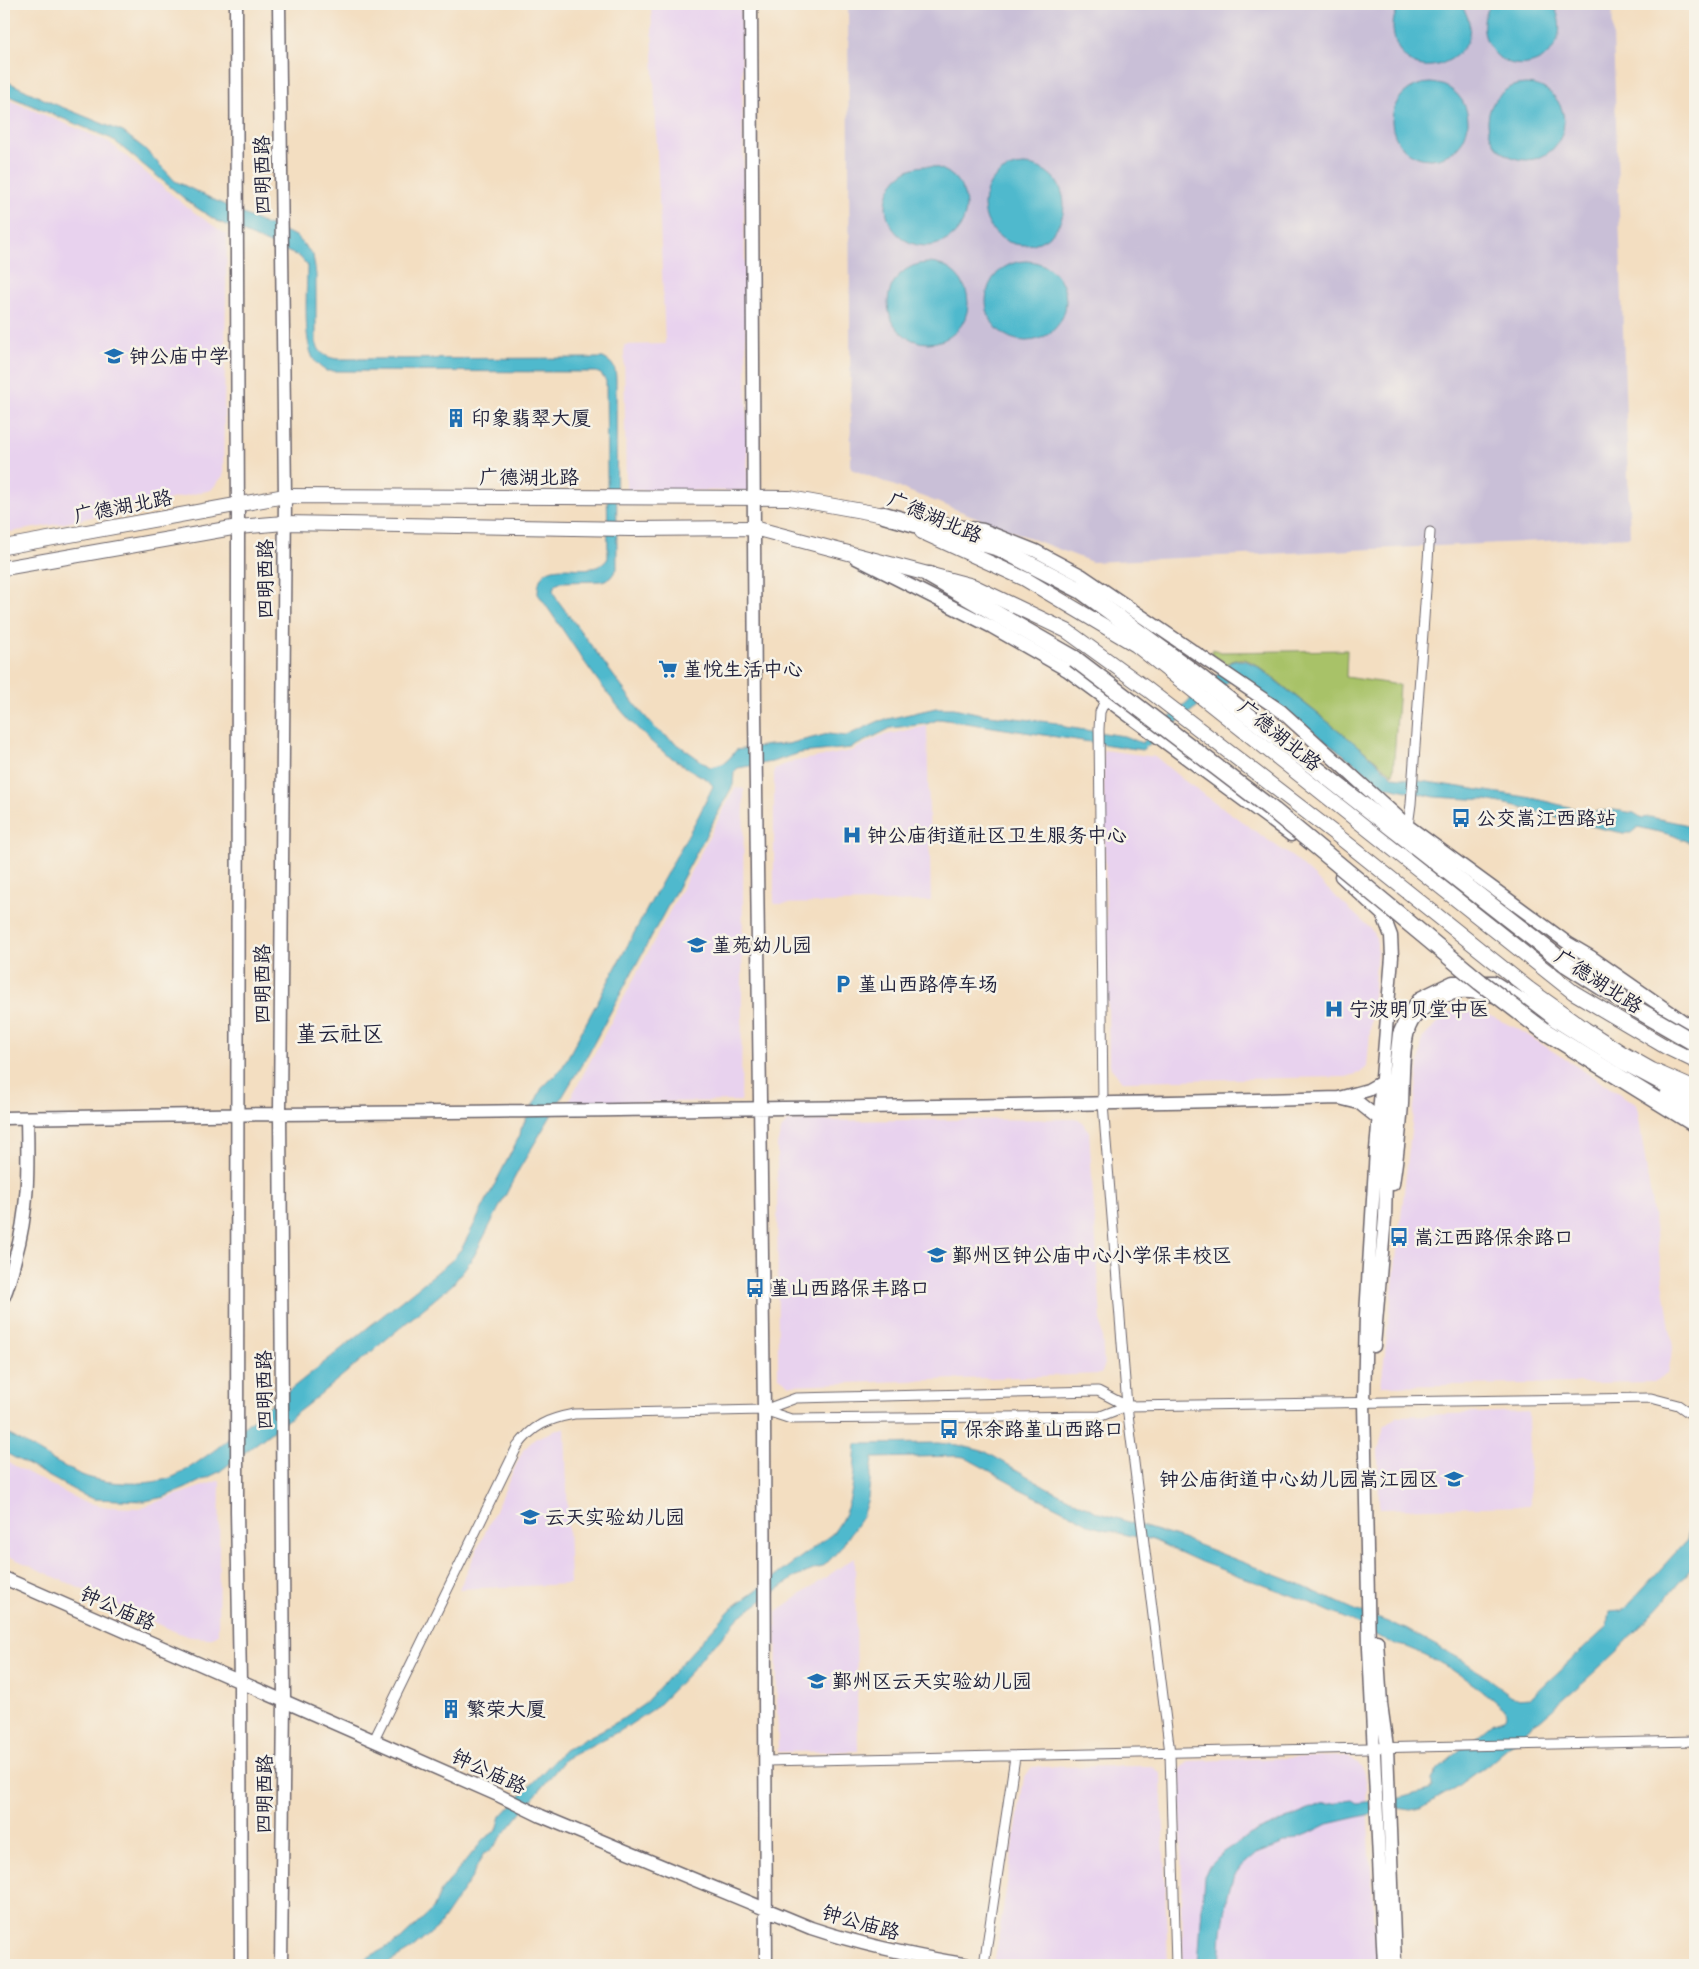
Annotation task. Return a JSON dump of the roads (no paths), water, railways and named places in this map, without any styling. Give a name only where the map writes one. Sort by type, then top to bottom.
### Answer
[{"type":"highway","points":[[884,515],[999,548],[1082,591],[1189,669],[1566,964],[1638,1010],[1695,1043]]},
{"type":"highway","points":[[929,575],[1075,659],[1274,811],[1480,982],[1543,1030],[1695,1124]]},
{"type":"main road","name":"广德湖北路","points":[[4,547],[285,496],[790,498],[884,515],[1025,579],[1136,644],[1573,992],[1666,1047],[1695,1060]]},
{"type":"main road","name":"广德湖北路","points":[[4,568],[238,527],[284,524],[630,529],[754,528],[973,586],[1067,631],[1147,689],[1343,840],[1529,989],[1585,1029],[1652,1070],[1695,1089]]},
{"type":"street","name":"四明西路","points":[[236,4],[238,244],[237,1511],[240,1682],[240,1965]]},
{"type":"street","name":"四明西路","points":[[279,4],[285,496],[280,1114],[284,1460],[281,1965]]},
{"type":"street","points":[[751,4],[755,712],[766,1571],[766,1965]]},
{"type":"street","points":[[884,515],[983,530],[1036,551],[1081,575],[1281,711],[1408,826],[1569,944],[1591,957],[1687,1024],[1695,1060]]},
{"type":"street","points":[[1408,826],[1430,532]]},
{"type":"street","points":[[847,554],[992,627],[1067,670],[1317,853],[1383,915],[1391,936],[1392,957],[1366,1315],[1376,1616],[1381,1704],[1380,1747],[1374,1781],[1384,1965]]},
{"type":"street","points":[[1106,698],[1100,712],[1099,729],[1104,1104],[1127,1406],[1170,1753],[1176,1965]]},
{"type":"street","points":[[1395,1965],[1380,1747],[1369,1648],[1367,1592],[1369,1402],[1385,1218],[1387,1139],[1400,1034],[1408,1014],[1420,998],[1453,982],[1494,982],[1622,1063],[1695,1102]]},
{"type":"street","points":[[1385,1218],[1391,1197],[1400,1139],[1404,1058],[1409,1028],[1421,1011],[1437,1000],[1458,992],[1474,992],[1502,998],[1531,1013],[1695,1113]]},
{"type":"street","points":[[4,1118],[1104,1104],[1339,1098],[1368,1090],[1382,1082]]},
{"type":"street","points":[[1339,1098],[1359,1103],[1379,1119]]},
{"type":"street","points":[[4,1296],[22,1234],[26,1205],[28,1182],[27,1118]]},
{"type":"street","points":[[374,1740],[517,1447],[527,1433],[553,1418],[574,1414],[764,1410],[796,1398],[1098,1392],[1127,1406]]},
{"type":"street","points":[[764,1410],[791,1419],[1101,1416],[1127,1406],[1651,1398],[1678,1405],[1695,1417]]},
{"type":"street","name":"钟公庙路","points":[[4,1578],[284,1700],[541,1816],[811,1928],[856,1943],[902,1954],[969,1965]]},
{"type":"street","points":[[766,1761],[1015,1757],[1695,1740]]},
{"type":"street","points":[[984,1965],[1015,1757]]},
{"type":"water","points":[[1401,4],[1460,4],[1469,22],[1468,38],[1460,51],[1448,61],[1433,66],[1417,65],[1404,56],[1395,40],[1393,30],[1395,16]]},
{"type":"water","points":[[1492,4],[1553,4],[1559,23],[1557,40],[1549,53],[1537,61],[1522,65],[1507,62],[1494,53],[1485,36],[1484,28],[1485,15]]},
{"type":"water","points":[[4,80],[52,103],[123,132],[145,149],[175,181],[260,222],[296,236],[313,255],[316,275],[316,342],[321,352],[326,356],[337,359],[603,358],[610,362],[614,367],[616,377],[617,569],[610,578],[602,581],[560,582],[555,584],[553,590],[556,598],[636,706],[656,729],[710,767],[725,762],[736,750],[788,744],[828,734],[846,736],[879,721],[936,708],[954,708],[981,714],[1057,723],[1065,727],[1124,736],[1142,743],[1231,662],[1241,660],[1257,666],[1352,741],[1394,777],[1532,798],[1589,812],[1614,810],[1634,813],[1642,818],[1650,817],[1684,824],[1695,828],[1695,845],[1672,835],[1638,827],[1631,833],[1623,833],[1486,800],[1435,797],[1384,786],[1305,725],[1236,676],[1142,750],[940,719],[926,724],[891,728],[851,748],[800,753],[772,762],[738,768],[734,772],[733,785],[588,1054],[518,1171],[474,1256],[453,1284],[307,1405],[219,1472],[164,1497],[145,1501],[94,1499],[83,1495],[4,1452],[4,1432],[87,1477],[126,1483],[165,1480],[191,1467],[216,1449],[451,1261],[462,1248],[542,1088],[562,1068],[713,786],[708,780],[656,746],[639,730],[607,693],[538,594],[540,580],[546,572],[555,569],[590,568],[600,565],[608,558],[606,381],[601,374],[596,372],[326,371],[315,361],[309,347],[306,324],[307,265],[300,257],[217,221],[191,204],[112,139],[4,94]]},
{"type":"water","points":[[1430,83],[1445,86],[1457,94],[1465,106],[1468,121],[1465,136],[1457,148],[1445,156],[1430,159],[1415,156],[1403,148],[1395,136],[1392,121],[1395,106],[1403,94],[1415,86]]},
{"type":"water","points":[[1526,84],[1541,87],[1553,95],[1561,107],[1564,122],[1561,137],[1553,149],[1541,157],[1526,160],[1511,157],[1499,149],[1491,137],[1488,122],[1491,107],[1499,95],[1511,87]]},
{"type":"water","points":[[1024,165],[1039,168],[1052,177],[1061,190],[1064,205],[1061,220],[1052,233],[1039,242],[1024,245],[1009,242],[996,233],[987,220],[984,205],[987,190],[996,177],[1009,168]]},
{"type":"water","points":[[926,166],[941,169],[954,178],[963,191],[966,206],[963,221],[954,234],[941,243],[926,246],[911,243],[898,234],[889,221],[886,206],[889,191],[898,178],[911,169]]},
{"type":"water","points":[[1026,261],[1041,264],[1054,273],[1063,286],[1066,301],[1063,316],[1054,329],[1041,338],[1026,341],[1011,338],[998,329],[989,316],[986,301],[989,286],[998,273],[1011,264]]},
{"type":"water","points":[[928,263],[943,266],[956,275],[965,288],[968,303],[965,318],[956,331],[943,340],[928,343],[913,340],[900,331],[891,318],[888,303],[891,288],[900,275],[913,266]]},
{"type":"water","points":[[938,1443],[958,1445],[986,1452],[1048,1488],[1097,1512],[1183,1539],[1291,1581],[1355,1610],[1404,1628],[1464,1661],[1516,1699],[1530,1698],[1608,1626],[1610,1612],[1621,1611],[1625,1608],[1687,1540],[1695,1511],[1695,1563],[1663,1602],[1622,1646],[1487,1765],[1457,1787],[1421,1808],[1410,1810],[1397,1808],[1328,1824],[1308,1834],[1256,1854],[1242,1866],[1233,1878],[1222,1931],[1220,1965],[1198,1965],[1204,1876],[1210,1865],[1223,1852],[1251,1834],[1323,1804],[1353,1800],[1358,1803],[1400,1798],[1429,1790],[1432,1788],[1432,1780],[1438,1769],[1494,1722],[1506,1718],[1506,1711],[1480,1689],[1426,1655],[1407,1647],[1393,1644],[1351,1621],[1299,1598],[1201,1562],[1153,1540],[1091,1526],[1016,1487],[964,1457],[873,1458],[868,1498],[862,1517],[840,1549],[825,1565],[794,1578],[739,1617],[655,1708],[625,1728],[565,1759],[490,1851],[484,1853],[473,1876],[438,1927],[412,1949],[385,1965],[354,1965],[400,1940],[433,1909],[441,1891],[484,1839],[497,1830],[501,1816],[564,1750],[621,1720],[643,1705],[731,1609],[832,1534],[840,1523],[849,1502],[856,1444]]},
{"type":"place","name":"钟公庙中学","points":[[114,356]]},
{"type":"place","name":"印象翡翠大厦","points":[[456,418]]},
{"type":"place","name":"堇悦生活中心","points":[[668,669]]},
{"type":"place","name":"公交嵩江西路站","points":[[1461,818]]},
{"type":"place","name":"钟公庙街道社区卫生服务中心","points":[[852,835]]},
{"type":"place","name":"堇苑幼儿园","points":[[697,945]]},
{"type":"place","name":"堇山西路停车场","points":[[843,984]]},
{"type":"place","name":"宁波明贝堂中医","points":[[1334,1009]]},
{"type":"place","name":"嵩江西路保余路口","points":[[1399,1237]]},
{"type":"place","name":"鄞州区钟公庙中心小学保丰校区","points":[[937,1255]]},
{"type":"place","name":"堇山西路保丰路口","points":[[755,1288]]},
{"type":"place","name":"保余路堇山西路口","points":[[949,1429]]},
{"type":"place","name":"钟公庙街道中心幼儿园嵩江园区","points":[[1454,1479]]},
{"type":"place","name":"云天实验幼儿园","points":[[530,1517]]},
{"type":"place","name":"鄞州区云天实验幼儿园","points":[[817,1681]]},
{"type":"place","name":"繁荣大厦","points":[[451,1709]]},
{"type":"district","name":"堇云社区","points":[[340,1033]]}]
